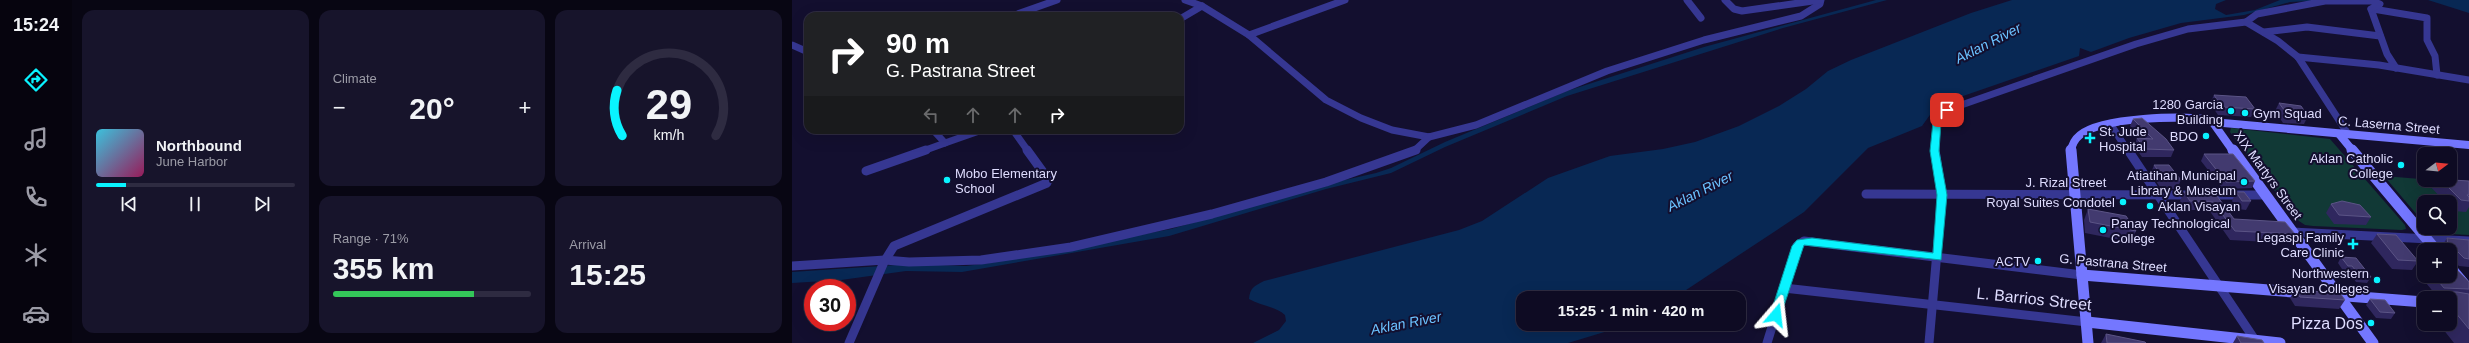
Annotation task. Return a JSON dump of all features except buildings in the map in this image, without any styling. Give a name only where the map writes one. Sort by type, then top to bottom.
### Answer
[{"type":"street","points":[[1023,12],[1057,0]]},
{"type":"street","points":[[1185,0],[1202,6],[1250,35],[1326,100],[1361,118],[1392,130],[1429,137],[1476,125],[1607,71],[1704,40],[1801,16],[1820,4],[1820,0],[1742,11],[1734,9],[1725,0]]},
{"type":"street","points":[[1250,35],[1345,0]]},
{"type":"street","points":[[1687,0],[1701,18]]},
{"type":"street","points":[[1929,343],[1938,257],[1942,195],[1935,151],[1937,122],[1947,110],[2136,44],[2188,29],[2246,22],[2258,14],[2325,1],[2371,1],[2380,4],[2371,9]]},
{"type":"street","points":[[1184,16],[1202,6]]},
{"type":"street","points":[[2371,9],[2387,54],[2396,68]]},
{"type":"street","points":[[2371,9],[2427,18],[2427,40],[2435,56],[2437,75]]},
{"type":"street","points":[[2246,22],[2264,32],[2298,57],[2344,134],[2430,243]]},
{"type":"street","points":[[2264,32],[2284,27],[2317,28],[2380,36]]},
{"type":"street","points":[[792,45],[804,50]]},
{"type":"street","points":[[2298,57],[2396,68],[2469,80]]},
{"type":"street","name":"C. Laserna Street","points":[[2088,343],[2071,151],[2073,143],[2085,131],[2111,125],[2185,116],[2211,121],[2469,145]]},
{"type":"street","name":"XIX Martyrs Street","points":[[2211,121],[2373,343]]},
{"type":"street","points":[[2111,125],[2256,342]]},
{"type":"street","points":[[937,134],[945,143]]},
{"type":"street","points":[[866,171],[971,134]]},
{"type":"street","points":[[849,343],[884,261],[894,246],[1047,183],[1048,179],[1016,134]]},
{"type":"street","points":[[792,266],[833,265],[884,261],[909,262],[980,260],[1114,238],[1212,214],[1326,182],[1416,150],[1429,137]]},
{"type":"street","name":"J. Rizal Street","points":[[1866,194],[2265,195]]},
{"type":"street","points":[[2292,232],[2469,242]]},
{"type":"street","name":"G. Pastrana Street","points":[[1784,288],[1797,246],[1801,242],[1812,241],[2082,275],[2417,301]]},
{"type":"street","points":[[2457,275],[2469,290]]},
{"type":"street","points":[[1768,343],[1784,288]]},
{"type":"street","name":"L. Barrios Street","points":[[1784,288],[2256,342],[2280,343]]},
{"type":"green space","points":[[2231,128],[2330,139],[2405,225],[2406,229],[2305,225],[2296,219],[2230,132]]},
{"type":"green space","points":[[2384,176],[2417,179],[2417,187],[2457,187],[2457,182],[2469,183],[2469,235],[2457,234],[2457,195],[2417,195],[2417,215]]},
{"type":"water","points":[[1876,0],[1887,0],[1783,28],[1567,96],[1445,147],[1391,173],[1326,189],[1169,236],[962,272],[906,271],[848,279],[804,279],[804,282],[792,283],[792,272],[911,264],[966,266],[1171,229],[1327,184],[1376,173],[1391,168],[1445,142],[1567,91],[1704,47]]},
{"type":"water","name":"Aklan River","points":[[2012,0],[2226,0],[2216,4],[2215,9],[2226,15],[2255,10],[2280,0],[2332,0],[2290,2],[2244,15],[2181,23],[2129,38],[2091,52],[2080,48],[2079,56],[1937,105],[1922,126],[1868,148],[1804,212],[1685,291],[1516,291],[1516,331],[1608,331],[1568,343],[1253,343],[1279,330],[1286,321],[1285,315],[1281,312],[1249,299],[1250,292],[1253,288],[1264,281],[1459,230],[1482,221],[1548,178],[1610,156],[1663,149],[1695,142],[1739,126],[1779,106],[1806,89],[1828,71],[1851,60],[1971,13]]},
{"type":"water","points":[[2428,0],[2469,0],[2469,13]]},
{"type":"place","name":"1280 Garcia Building","points":[[2231,111]]},
{"type":"place","name":"Gym Squad","points":[[2245,113]]},
{"type":"place","name":"BDO","points":[[2206,136]]},
{"type":"place","name":"St. Jude Hospital","points":[[2090,138]]},
{"type":"place","name":"Aklan Catholic College","points":[[2401,165]]},
{"type":"place","name":"Mobo Elementary School","points":[[947,180]]},
{"type":"place","name":"Atiatihan Municipal Library & Museum","points":[[2244,182]]},
{"type":"place","name":"Royal Suites Condotel","points":[[2123,202]]},
{"type":"place","name":"Aklan Visayan","points":[[2150,206]]},
{"type":"place","name":"Panay Technological College","points":[[2103,230]]},
{"type":"place","name":"Legaspi Family Care Clinic","points":[[2353,244]]},
{"type":"place","name":"ACTV","points":[[2038,261]]},
{"type":"place","name":"Northwestern Visayan Colleges","points":[[2377,280]]},
{"type":"place","name":"Pizza Dos","points":[[2371,323]]},
{"type":"route","points":[[1776,315],[1797,246],[1801,242],[1812,241],[1938,257],[1942,195],[1935,151],[1937,122],[1947,110]]}]
